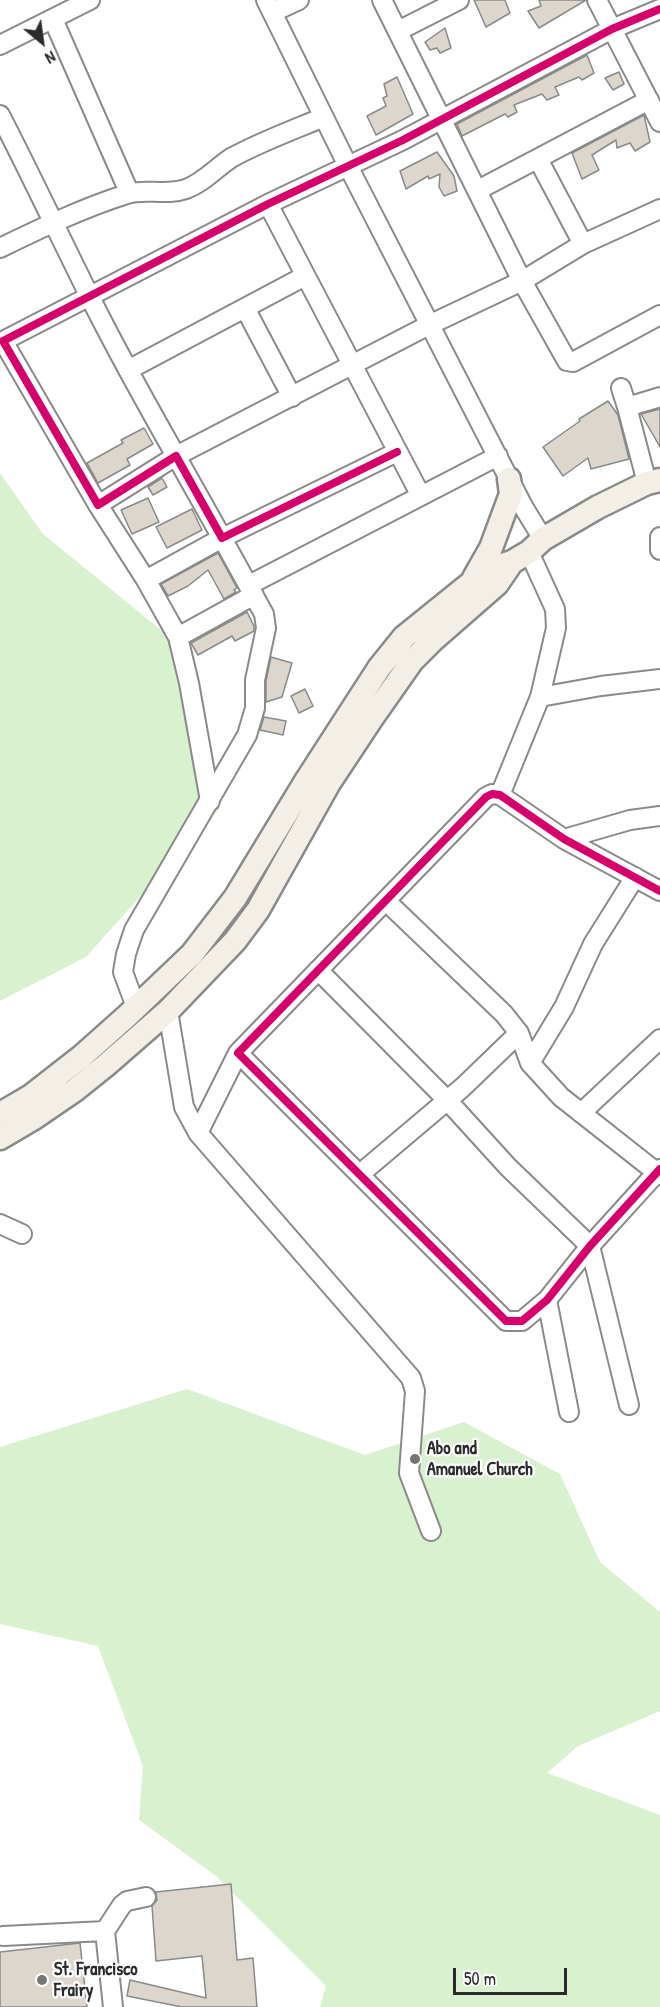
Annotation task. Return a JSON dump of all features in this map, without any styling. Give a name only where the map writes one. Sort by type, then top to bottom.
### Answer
[{"type":"main road","points":[[473,580],[491,548],[511,494],[509,479]]},
{"type":"main road","points":[[0,1114],[31,1096],[81,1057],[192,954],[216,926],[379,668],[404,637],[488,570],[528,551],[598,507],[654,481]]},
{"type":"main road","points":[[0,1138],[75,1090],[139,1037],[168,1011],[235,941],[258,909],[287,861],[329,783],[412,661],[497,584],[528,551]]},
{"type":"main road","points":[[265,849],[287,861]]},
{"type":"street","points":[[0,45],[90,0]]},
{"type":"street","points":[[299,0],[269,6],[348,166],[509,479],[528,551],[555,609],[556,628],[540,697],[500,795]]},
{"type":"street","points":[[382,0],[522,282],[562,356],[567,361],[573,362],[660,315]]},
{"type":"street","points":[[398,31],[459,0]]},
{"type":"street","points":[[478,190],[538,159],[656,110],[597,0]]},
{"type":"street","points":[[210,801],[189,683],[178,637],[2,342],[268,204],[403,140],[612,29],[660,9]]},
{"type":"street","points":[[53,19],[129,192]]},
{"type":"street","points":[[0,116],[128,370],[264,614],[266,628],[255,680],[255,708],[247,735],[134,930],[126,954],[123,972],[132,1012]]},
{"type":"street","points":[[0,248],[55,222],[129,192],[165,193],[186,189],[201,181],[230,159],[251,148],[324,117]]},
{"type":"street","points":[[538,159],[583,244]]},
{"type":"street","points":[[268,204],[422,496]]},
{"type":"street","points":[[98,505],[176,456],[429,325],[522,282],[583,244],[660,209]]},
{"type":"street","points":[[128,370],[305,276]]},
{"type":"street","points":[[245,308],[292,397]]},
{"type":"street","points":[[621,388],[654,481]]},
{"type":"street","points":[[627,407],[660,397]]},
{"type":"street","points":[[146,580],[222,538],[397,452]]},
{"type":"street","points":[[178,637],[251,590],[498,456]]},
{"type":"street","points":[[660,537],[660,550]]},
{"type":"street","points":[[540,697],[601,686],[660,679]]},
{"type":"street","points":[[198,1132],[238,1053],[486,797],[492,794],[500,795],[564,838],[660,891]]},
{"type":"street","points":[[564,838],[630,820],[660,816]]},
{"type":"street","points":[[530,1063],[564,1007],[593,944],[635,877]]},
{"type":"street","points":[[238,1053],[506,1321],[522,1322],[547,1300],[590,1246],[659,1172],[561,1097],[530,1063],[519,1033],[504,1014],[386,901]]},
{"type":"street","points":[[318,970],[447,1100],[508,1167],[590,1246],[629,1406]]},
{"type":"street","points":[[168,1011],[184,1107],[198,1132],[411,1378],[415,1391],[409,1473],[431,1531]]},
{"type":"street","points":[[360,1174],[463,1087],[519,1033]]},
{"type":"street","points":[[581,1113],[660,1039]]},
{"type":"street","points":[[0,1224],[22,1234]]},
{"type":"street","points":[[547,1300],[569,1412]]},
{"type":"street","points":[[113,2007],[105,1931],[122,1905],[127,1901],[146,1897]]},
{"type":"street","points":[[3,1936],[105,1931]]},
{"type":"green space","points":[[0,473],[43,534],[171,638],[220,808],[86,957],[0,1001]]},
{"type":"green space","points":[[187,1389],[365,1455],[464,1422],[560,1474],[600,1562],[660,1612],[660,1711],[578,1746],[547,1773],[660,1815],[660,2007],[320,2007],[326,1986],[216,1876],[139,1820],[143,1766],[98,1646],[0,1624],[0,1447]]},
{"type":"building","points":[[474,0],[505,0],[510,13],[486,27]]},
{"type":"building","points":[[539,0],[586,0],[539,28],[528,11],[541,6]]},
{"type":"building","points":[[445,28],[451,48],[440,53],[437,48],[430,50],[425,42]]},
{"type":"building","points":[[587,55],[594,73],[582,80],[579,77],[555,87],[559,95],[547,100],[542,94],[514,105],[517,112],[508,117],[505,114],[462,136],[457,124]]},
{"type":"building","points":[[619,72],[624,84],[613,90],[605,78]]},
{"type":"building","points":[[397,77],[413,114],[376,135],[367,116],[386,106],[383,98],[387,96],[384,84]]},
{"type":"building","points":[[644,115],[650,142],[635,151],[630,143],[617,148],[616,140],[592,155],[599,170],[582,179],[572,153]]},
{"type":"building","points":[[437,152],[454,176],[457,191],[444,196],[439,187],[440,174],[429,179],[428,176],[406,189],[400,171]]},
{"type":"building","points":[[608,401],[618,415],[629,459],[591,469],[588,458],[563,476],[543,447],[580,421],[579,419]]},
{"type":"building","points":[[660,409],[660,447],[641,414]]},
{"type":"building","points":[[144,428],[153,444],[127,459],[130,465],[98,483],[87,463],[123,443],[121,440]]},
{"type":"building","points":[[162,478],[167,487],[153,495],[148,487]]},
{"type":"building","points":[[148,498],[159,522],[132,534],[121,510]]},
{"type":"building","points":[[192,509],[202,530],[167,548],[156,527]]},
{"type":"building","points":[[218,553],[237,588],[234,590],[236,592],[224,599],[208,570],[188,586],[168,596],[161,584]]},
{"type":"building","points":[[247,612],[254,631],[235,641],[232,636],[198,655],[191,643]]},
{"type":"building","points":[[271,657],[292,663],[282,697],[266,702],[266,681]]},
{"type":"building","points":[[305,689],[313,706],[299,713],[291,696]]},
{"type":"building","points":[[264,717],[286,721],[283,735],[260,730]]},
{"type":"building","points":[[231,1884],[237,1960],[253,1958],[257,2007],[182,2007],[127,1996],[130,1980],[206,1998],[202,1956],[156,1961],[152,1906],[157,1900],[156,1892]]},
{"type":"building","name":"St. Francisco Frairy","points":[[80,1943],[87,2007],[0,2007],[0,1952]]},
{"type":"cycle path","points":[[397,452],[222,538],[176,456],[98,505],[3,341],[268,204],[403,140],[612,29],[660,9]]},
{"type":"cycle path","points":[[660,891],[564,839],[500,795],[492,794],[486,797],[238,1053],[506,1321],[522,1321],[547,1300],[590,1246],[660,1169]]},
{"type":"place","name":"Abo and Amanuel Church","points":[[415,1459]]},
{"type":"place","name":"St. Francisco Frairy","points":[[42,1980]]}]
